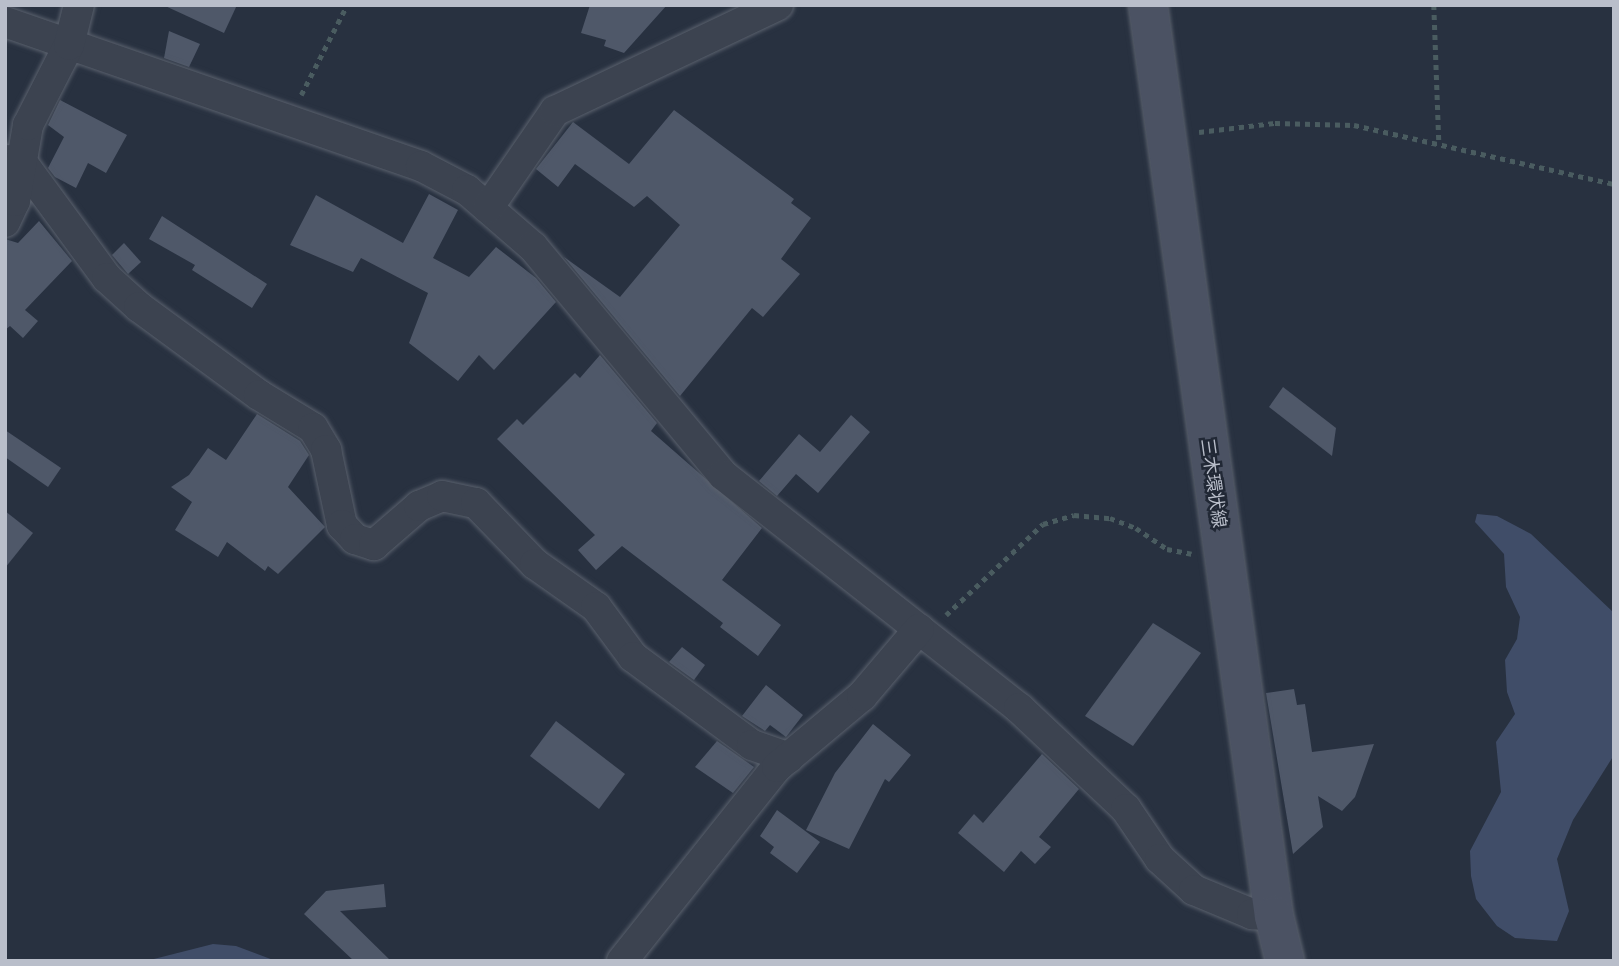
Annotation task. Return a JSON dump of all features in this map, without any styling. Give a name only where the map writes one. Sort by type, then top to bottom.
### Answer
[{"type":"main road","name":"三木環状線","points":[[1148,5],[1274,916],[1285,961]]},
{"type":"street","points":[[5,222],[15,201],[13,161],[28,125],[69,45],[79,5]]},
{"type":"street","points":[[488,208],[555,111],[778,5]]},
{"type":"street","points":[[5,22],[421,166],[467,190],[533,247],[723,475],[1019,708],[1126,809],[1160,859],[1194,890],[1252,914],[1274,916]]},
{"type":"street","points":[[13,161],[107,278],[259,395],[313,428],[326,450],[342,525],[355,539],[374,545],[419,506],[442,496],[477,503],[535,564],[596,607],[633,657],[752,744],[789,758]]},
{"type":"street","points":[[622,961],[789,758],[862,696],[922,632]]},
{"type":"path","points":[[288,119],[347,5]]},
{"type":"path","points":[[1434,5],[1439,143]]},
{"type":"path","points":[[1167,135],[1275,123],[1354,125],[1614,184]]},
{"type":"path","points":[[922,632],[1043,524],[1074,514],[1110,518],[1136,527],[1167,549],[1224,555]]},
{"type":"water","points":[[1477,514],[1497,516],[1531,534],[1614,613],[1614,755],[1573,820],[1557,859],[1569,911],[1557,941],[1515,938],[1497,926],[1476,899],[1471,876],[1470,851],[1501,792],[1496,742],[1515,714],[1507,692],[1505,660],[1517,639],[1520,617],[1506,587],[1504,554],[1475,522]]},
{"type":"water","points":[[213,944],[236,946],[276,961],[146,961]]},
{"type":"building","points":[[163,5],[237,5],[224,33]]},
{"type":"building","points":[[590,5],[667,5],[624,53],[604,46],[606,40],[581,33]]},
{"type":"building","points":[[169,31],[200,44],[189,67],[164,58]]},
{"type":"building","points":[[60,100],[127,135],[106,173],[88,163],[76,188],[55,177],[48,168],[64,137],[48,125]]},
{"type":"building","points":[[674,110],[794,199],[791,203],[811,218],[781,259],[800,274],[763,317],[752,308],[680,396],[564,257],[620,297],[680,225],[647,196],[634,207],[575,164],[558,187],[536,169],[573,122],[629,164]]},
{"type":"building","points":[[429,194],[458,210],[433,258],[469,277],[496,247],[536,278],[556,302],[494,370],[479,355],[458,381],[409,343],[428,293],[361,258],[353,272],[290,245],[316,195],[403,243]]},
{"type":"building","points":[[162,216],[267,284],[252,308],[192,270],[195,265],[149,239]]},
{"type":"building","points":[[39,221],[72,261],[25,310],[38,321],[23,338],[10,326],[5,330],[5,239],[18,243]]},
{"type":"building","points":[[124,243],[141,262],[128,274],[112,255]]},
{"type":"building","points":[[600,355],[657,423],[651,431],[762,528],[722,580],[781,625],[758,656],[720,627],[723,623],[622,546],[596,570],[578,550],[595,535],[497,439],[517,419],[523,425],[575,373],[580,378]]},
{"type":"building","points":[[1283,387],[1336,428],[1332,456],[1269,407]]},
{"type":"building","points":[[257,414],[300,441],[309,455],[288,487],[325,527],[278,574],[268,566],[265,571],[227,542],[218,557],[175,530],[192,502],[171,487],[189,475],[208,448],[226,460]]},
{"type":"building","points":[[851,415],[870,432],[818,493],[796,474],[777,496],[759,481],[799,434],[820,452]]},
{"type":"building","points":[[5,430],[61,468],[48,487],[5,457]]},
{"type":"building","points":[[5,511],[33,533],[5,568]]},
{"type":"building","points":[[1153,623],[1201,653],[1133,746],[1085,716]]},
{"type":"building","points":[[682,647],[705,665],[694,680],[669,662]]},
{"type":"building","points":[[766,685],[803,715],[786,737],[770,725],[765,731],[742,716]]},
{"type":"building","points":[[1294,689],[1297,705],[1305,704],[1312,752],[1374,744],[1355,797],[1342,811],[1318,796],[1323,827],[1293,854],[1266,693]]},
{"type":"building","points":[[556,721],[625,774],[599,809],[530,756]]},
{"type":"building","points":[[873,724],[911,755],[889,782],[885,779],[849,849],[806,830],[835,773]]},
{"type":"building","points":[[717,741],[754,767],[733,793],[695,767]]},
{"type":"building","points":[[1042,754],[1079,789],[1039,837],[1051,847],[1035,864],[1021,851],[1004,872],[958,833],[974,814],[983,823]]},
{"type":"building","points":[[777,810],[820,842],[797,873],[770,853],[774,847],[760,836]]},
{"type":"building","points":[[384,884],[386,907],[340,911],[391,961],[354,961],[304,914],[326,891]]}]
